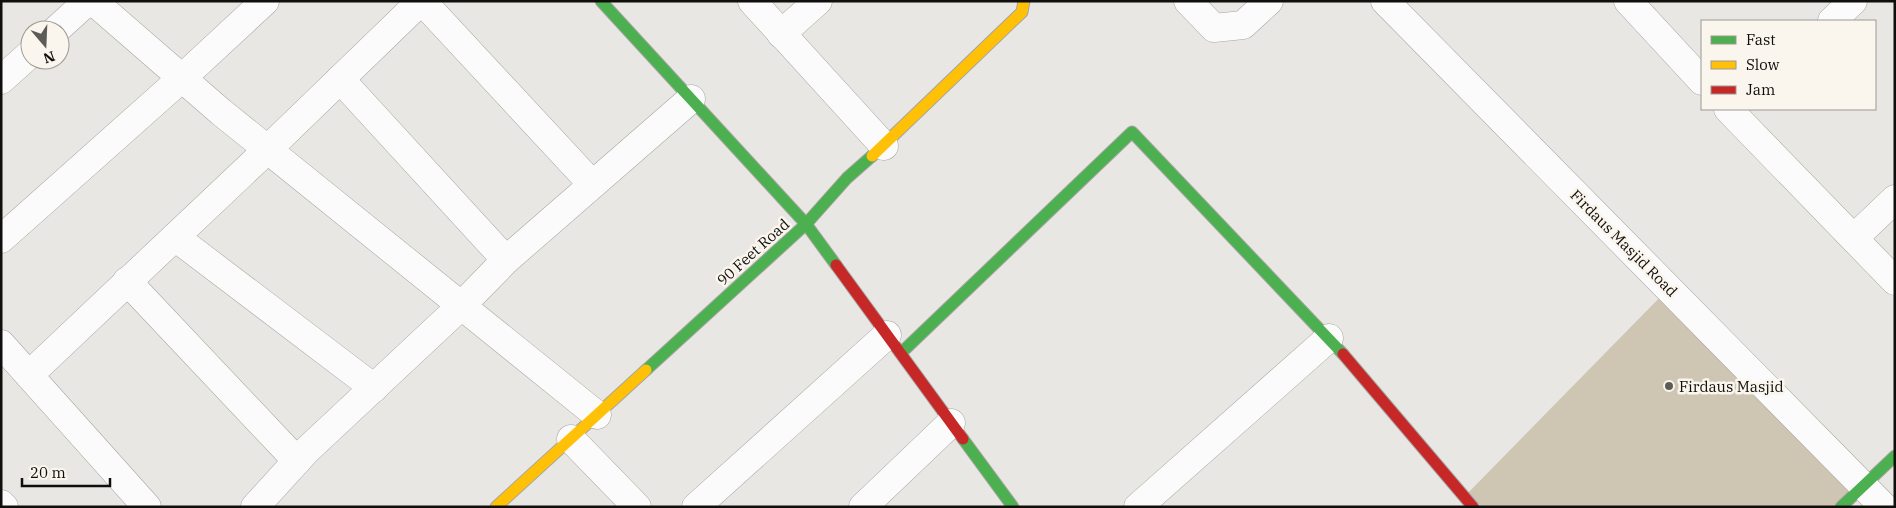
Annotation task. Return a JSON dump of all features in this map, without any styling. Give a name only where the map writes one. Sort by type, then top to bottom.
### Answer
[{"type":"street","points":[[67,20],[88,1]]},
{"type":"street","points":[[93,1],[267,150],[597,415]]},
{"type":"street","points":[[1,239],[182,78],[265,1]]},
{"type":"street","points":[[29,375],[421,1],[592,184]]},
{"type":"street","points":[[601,1],[806,224],[1013,507]]},
{"type":"street","points":[[752,1],[884,146]]},
{"type":"street","points":[[781,34],[818,1]]},
{"type":"street","points":[[1188,1],[1214,28],[1243,25],[1269,1]]},
{"type":"street","points":[[1385,1],[1884,507]]},
{"type":"street","points":[[1628,1],[1701,80]]},
{"type":"street","points":[[1833,20],[1853,1]]},
{"type":"street","name":"90 Feet Road","points":[[496,507],[806,224],[847,178],[884,146],[1023,7]]},
{"type":"street","points":[[1,80],[20,63]]},
{"type":"street","points":[[340,79],[506,260]]},
{"type":"street","points":[[255,507],[297,461],[461,306],[506,260],[691,99]]},
{"type":"street","points":[[1735,111],[1895,281]]},
{"type":"street","points":[[696,507],[894,344],[1132,132],[1328,338],[1468,505]]},
{"type":"street","points":[[1854,238],[1895,199]]},
{"type":"street","points":[[175,237],[374,388]]},
{"type":"street","points":[[127,281],[297,461]]},
{"type":"street","points":[[1138,507],[1328,338]]},
{"type":"street","points":[[1,344],[147,507]]},
{"type":"street","points":[[865,506],[951,423]]},
{"type":"street","points":[[571,439],[637,507]]},
{"type":"street","points":[[1842,507],[1895,456]]},
{"type":"street","points":[[1,504],[4,507]]},
{"type":"building","name":"Firdaus Masjid","points":[[1669,288],[1863,484],[1839,507],[1474,507],[1465,496]]},
{"type":"traffic: fast","points":[[601,1],[806,224],[836,265]]},
{"type":"traffic: fast","points":[[901,353],[1132,132],[1343,354]]},
{"type":"traffic: fast","points":[[646,370],[806,224],[847,178],[872,156]]},
{"type":"traffic: fast","points":[[963,439],[1013,507]]},
{"type":"traffic: fast","points":[[1841,507],[1895,456]]},
{"type":"traffic: slow","points":[[872,156],[1022,12],[1024,1]]},
{"type":"traffic: slow","points":[[496,507],[646,370]]},
{"type":"traffic: jam","points":[[836,265],[963,439]]},
{"type":"traffic: jam","points":[[1343,354],[1473,507]]},
{"type":"place","name":"Firdaus Masjid","points":[[1669,386]]}]
